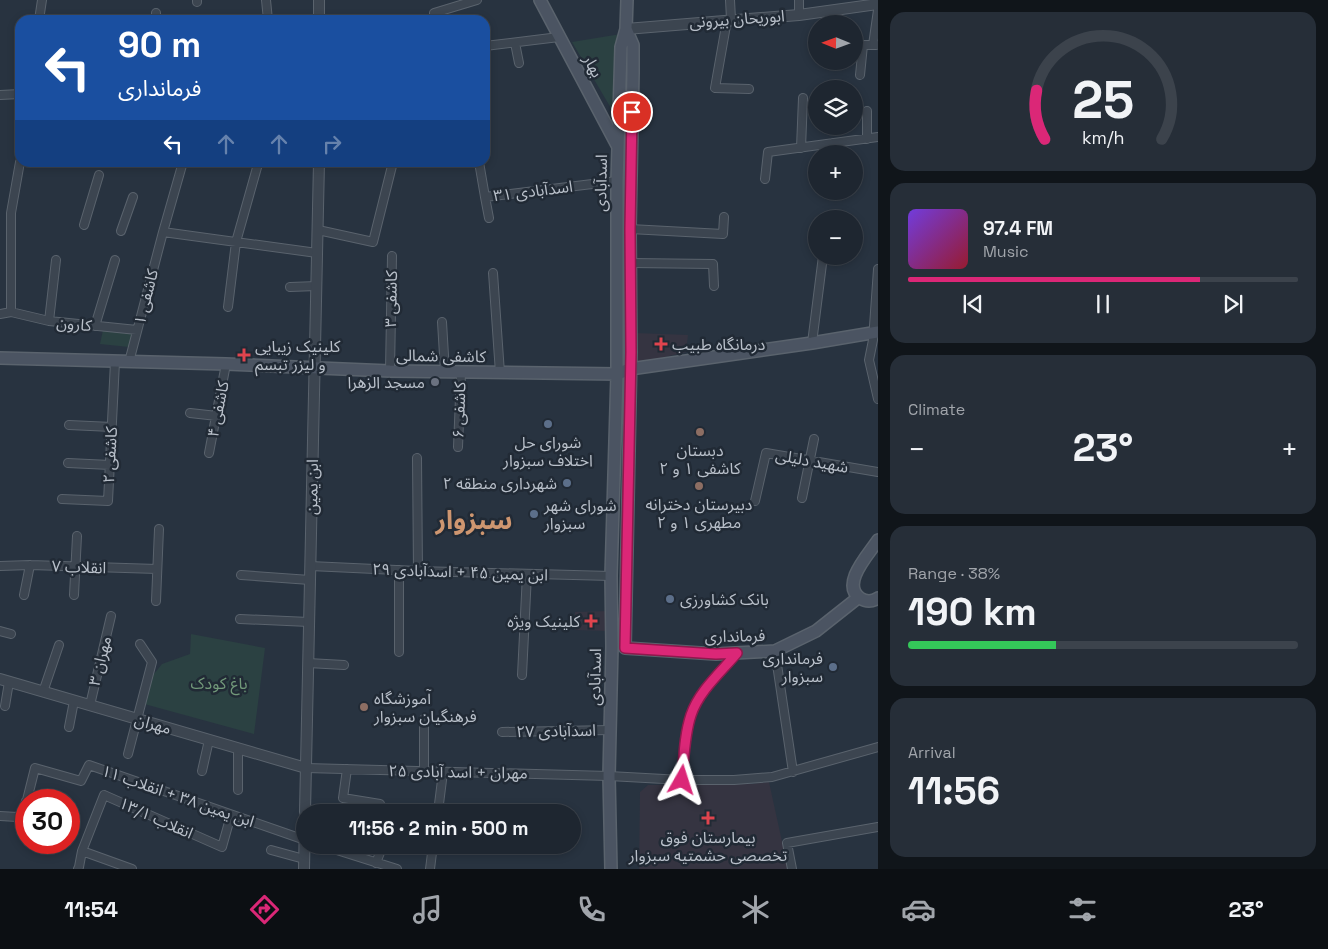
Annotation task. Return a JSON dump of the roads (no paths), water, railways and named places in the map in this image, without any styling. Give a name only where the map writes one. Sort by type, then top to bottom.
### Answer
[{"type":"main road","name":"بهار","points":[[540,0],[618,147]]},
{"type":"main road","points":[[626,29],[627,0]]},
{"type":"main road","name":"اسدآبادی","points":[[611,869],[609,776],[612,647],[611,576],[617,374],[617,181],[621,47],[626,29]]},
{"type":"main road","name":"اسدآبادی","points":[[625,648],[633,44],[626,29]]},
{"type":"main road","name":"کاشفی شمالی","points":[[0,358],[226,364],[390,372],[617,374],[630,370],[876,332]]},
{"type":"main road","points":[[878,540],[856,572],[852,586],[855,593],[867,601],[874,601],[878,598]]},
{"type":"main road","name":"فرمانداری","points":[[625,648],[716,654],[775,651],[816,631],[859,597]]},
{"type":"street","points":[[40,15],[42,0]]},
{"type":"street","points":[[266,0],[268,15]]},
{"type":"street","points":[[319,0],[319,15]]},
{"type":"street","points":[[434,13],[477,0]]},
{"type":"street","points":[[730,0],[729,20],[715,88],[749,89]]},
{"type":"street","points":[[799,0],[799,15]]},
{"type":"street","name":"ابوریحان بیرونی","points":[[626,29],[799,15],[878,4]]},
{"type":"street","points":[[860,75],[863,45],[876,45],[878,10]]},
{"type":"street","points":[[490,46],[559,37]]},
{"type":"street","points":[[516,43],[519,63]]},
{"type":"street","points":[[0,95],[15,94]]},
{"type":"street","points":[[801,148],[803,98]]},
{"type":"street","points":[[867,111],[867,139]]},
{"type":"street","points":[[765,179],[768,152],[878,137]]},
{"type":"street","points":[[0,314],[11,312],[11,213],[19,167]]},
{"type":"street","name":"کاشفی ۱","points":[[130,362],[182,167]]},
{"type":"street","points":[[228,306],[236,242],[257,167]]},
{"type":"street","name":"ابن یمین","points":[[305,804],[319,167]]},
{"type":"street","points":[[318,230],[373,242],[392,167]]},
{"type":"street","name":"اسدآبادی ۳۱","points":[[480,167],[485,197],[617,181]]},
{"type":"street","points":[[84,225],[99,175]]},
{"type":"street","points":[[121,231],[132,197]]},
{"type":"street","points":[[485,197],[489,218]]},
{"type":"street","points":[[630,229],[723,234],[724,217]]},
{"type":"street","points":[[163,232],[317,253]]},
{"type":"street","name":"کاشفی ۳","points":[[390,372],[392,256]]},
{"type":"street","points":[[49,322],[56,260]]},
{"type":"street","points":[[95,326],[115,260]]},
{"type":"street","points":[[631,263],[713,264],[714,286]]},
{"type":"street","points":[[812,343],[822,265]]},
{"type":"street","points":[[878,269],[876,332],[870,360],[878,399]]},
{"type":"street","points":[[493,273],[500,373]]},
{"type":"street","points":[[290,287],[317,286]]},
{"type":"street","name":"کارون","points":[[11,312],[49,322],[138,330]]},
{"type":"street","points":[[442,322],[445,372]]},
{"type":"street","name":"کاشفی ۲","points":[[62,498],[108,501],[116,362]]},
{"type":"street","name":"کاشفی ۴","points":[[209,453],[226,364]]},
{"type":"street","name":"کاشفی ۶","points":[[458,447],[461,373]]},
{"type":"street","points":[[190,413],[217,416]]},
{"type":"street","points":[[69,425],[112,427]]},
{"type":"street","points":[[802,498],[814,439]]},
{"type":"street","name":"شهید دلیلی","points":[[755,501],[766,453],[878,472]]},
{"type":"street","points":[[417,458],[418,571]]},
{"type":"street","points":[[68,463],[110,465]]},
{"type":"street","points":[[156,601],[159,529]]},
{"type":"street","points":[[74,595],[77,536]]},
{"type":"street","points":[[24,595],[30,565]]},
{"type":"street","name":"انقلاب ۷","points":[[0,566],[30,565],[158,569]]},
{"type":"street","name":"ابن یمین ۴۵ + اسدآبادی ۲۹","points":[[310,566],[611,576]]},
{"type":"street","points":[[399,570],[399,652]]},
{"type":"street","points":[[522,675],[527,574]]},
{"type":"street","points":[[241,575],[310,580]]},
{"type":"street","name":"مهران ۳","points":[[90,705],[111,616]]},
{"type":"street","points":[[240,619],[309,622]]},
{"type":"street","points":[[0,631],[11,634]]},
{"type":"street","points":[[43,692],[59,644]]},
{"type":"street","points":[[128,754],[152,662],[140,644]]},
{"type":"street","points":[[612,647],[625,648]]},
{"type":"street","points":[[775,651],[793,772]]},
{"type":"street","points":[[682,780],[687,733],[692,714],[701,695],[737,653]]},
{"type":"street","points":[[308,663],[344,665]]},
{"type":"street","points":[[5,681],[5,706]]},
{"type":"street","name":"مهران","points":[[5,681],[306,768]]},
{"type":"street","points":[[69,726],[74,700]]},
{"type":"street","points":[[424,719],[424,771]]},
{"type":"street","name":"اسدآبادی ۲۷","points":[[502,732],[610,730]]},
{"type":"street","points":[[202,772],[209,740]]},
{"type":"street","name":"مهران + اسد آبادی ۲۵","points":[[306,768],[609,776],[682,780],[744,779],[772,777],[793,772],[878,747]]},
{"type":"street","points":[[238,748],[238,790]]},
{"type":"street","name":"ابن یمین ۳۸ + انقلاب ۱۱","points":[[29,789],[35,768],[81,781],[89,765],[296,837]]},
{"type":"street","points":[[347,769],[343,798],[380,804]]},
{"type":"street","points":[[439,804],[443,772]]},
{"type":"street","name":"انقلاب ۱۳/۱","points":[[78,869],[82,851],[104,795],[222,847],[231,815]]},
{"type":"street","name":"ابن یمین ۳۸ + انقلاب ۱۱","points":[[0,816],[15,817]]},
{"type":"street","points":[[792,869],[787,843],[878,827]]},
{"type":"street","points":[[271,850],[304,864]]},
{"type":"street","points":[[82,851],[132,869]]},
{"type":"street","points":[[348,854],[397,869]]},
{"type":"street","points":[[376,863],[380,854]]},
{"type":"street","points":[[430,869],[432,854]]},
{"type":"place","name":"درمانگاه طبیب","points":[[661,344]]},
{"type":"place","name":"کلینیک زیبایی و لیزر تبسم","points":[[244,355]]},
{"type":"place","name":"مسجد الزهرا","points":[[435,382]]},
{"type":"place","name":"شورای حل اختلاف سبزوار","points":[[548,424]]},
{"type":"place","name":"دبستان کاشفی ۱ و ۲","points":[[700,432]]},
{"type":"place","name":"شهرداری منطقه ۲","points":[[567,483]]},
{"type":"place","name":"دبیرستان دخترانه مطهری ۱ و ۲","points":[[699,486]]},
{"type":"place","name":"شورای شهر سبزوار","points":[[534,514]]},
{"type":"place","name":"بانک کشاورزی","points":[[670,599]]},
{"type":"place","name":"کلینیک ویژه","points":[[591,621]]},
{"type":"place","name":"فرمانداری سبزوار","points":[[833,667]]},
{"type":"place","name":"آموزشگاه فرهنگیان سبزوار","points":[[364,707]]},
{"type":"place","name":"بیمارستان فوق تخصصی حشمتیه سبزوار","points":[[708,818]]},
{"type":"district","name":"سبزوار","points":[[474,520]]},
{"type":"park label","name":"باغ کودک","points":[[219,683]]}]
